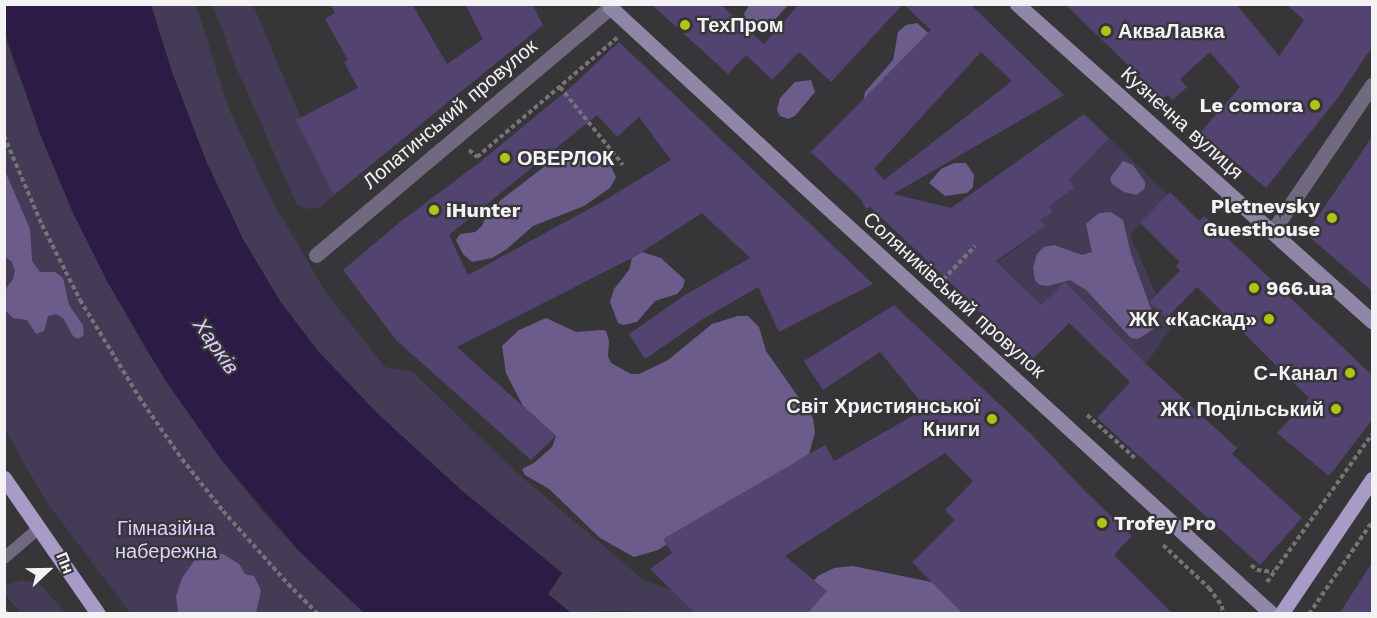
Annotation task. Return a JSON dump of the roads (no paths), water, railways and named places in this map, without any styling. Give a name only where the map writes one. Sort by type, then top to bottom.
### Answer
[{"type":"main road","points":[[4,478],[98,614]]},
{"type":"main road","points":[[1281,614],[1372,479]]},
{"type":"street","name":"Кузнечна вулиця","points":[[1017,4],[1372,321]]},
{"type":"street","name":"Лопатинський провулок","points":[[316,255],[611,6]]},
{"type":"street","name":"Соляниківський провулок","points":[[611,6],[1272,614]]},
{"type":"street","points":[[1272,232],[1372,85]]},
{"type":"lane","points":[[4,558],[38,530]]},
{"type":"water","name":"Харків","points":[[4,5],[151,5],[172,72],[207,163],[243,239],[280,301],[317,350],[378,414],[460,489],[562,573],[548,594],[571,613],[364,613],[299,551],[220,458],[165,380],[108,283],[73,213],[40,134],[5,33]]},
{"type":"place","name":"ТехПром","points":[[685,25]]},
{"type":"place","name":"АкваЛавка","points":[[1106,31]]},
{"type":"place","name":"Le comora","points":[[1315,105]]},
{"type":"place","name":"ОВЕРЛОК","points":[[505,158]]},
{"type":"place","name":"iHunter","points":[[434,210]]},
{"type":"place","name":"Pletnevsky Guesthouse","points":[[1332,218]]},
{"type":"place","name":"966.ua","points":[[1254,288]]},
{"type":"place","name":"ЖК «Каскад»","points":[[1269,319]]},
{"type":"place","name":"С-Канал","points":[[1350,373]]},
{"type":"place","name":"ЖК Подільський","points":[[1336,409]]},
{"type":"place","name":"Світ Християнської Книги","points":[[992,419]]},
{"type":"place","name":"Trofey Pro","points":[[1102,523]]},
{"type":"park label","name":"Гімназійна набережна","points":[[166,540]]}]
